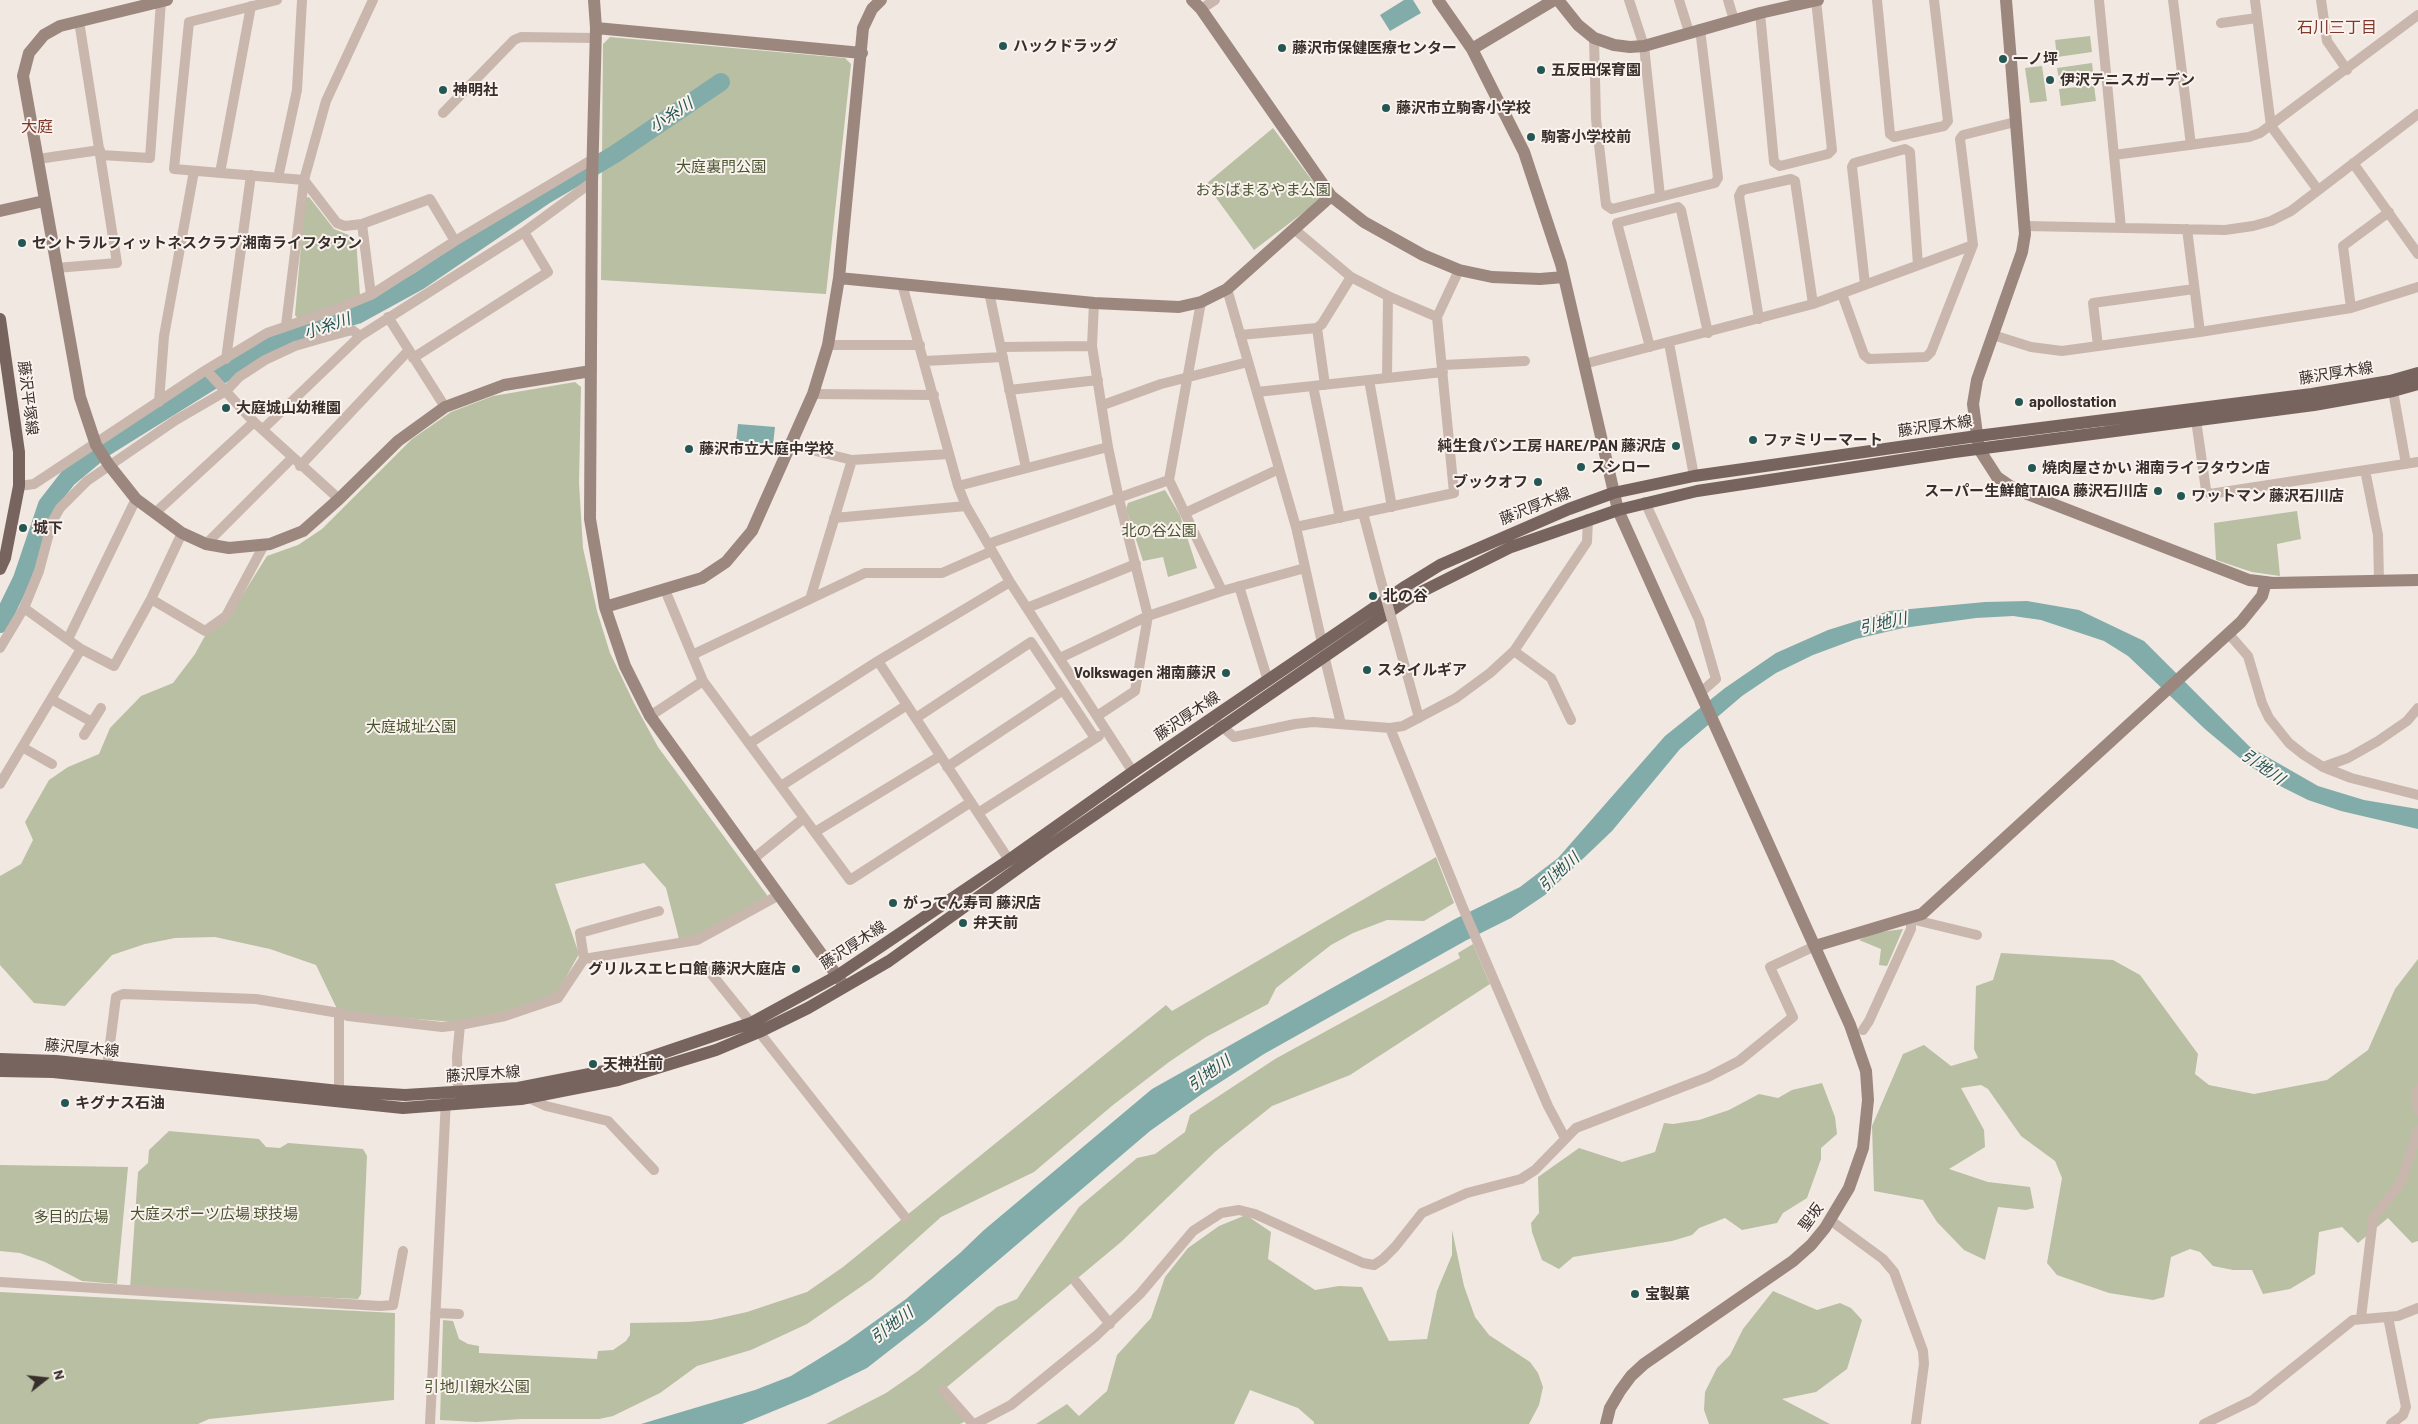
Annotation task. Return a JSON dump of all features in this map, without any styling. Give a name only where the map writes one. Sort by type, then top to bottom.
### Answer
[{"type":"main road","name":"藤沢平塚線","points":[[0,319],[5,382],[19,452],[19,486],[5,558],[0,569]]},
{"type":"main road","name":"藤沢厚木線","points":[[0,1059],[56,1061],[339,1091],[450,1097],[529,1098],[618,1080],[716,1050],[755,1028],[838,976],[1009,860],[1133,772],[1218,722],[1268,681],[1447,577],[1511,547],[1588,519],[1668,496],[1978,443],[2312,394],[2390,381],[2418,373]]},
{"type":"main road","name":"藤沢厚木線","points":[[0,1071],[53,1072],[403,1108],[450,1097],[518,1088],[615,1070],[755,1028],[845,987],[889,961],[1218,722],[1440,565],[1507,534],[1613,493],[1694,476],[2314,405],[2393,391],[2418,384]]},
{"type":"street","points":[[277,0],[189,22],[174,169],[304,180],[337,223],[346,226],[362,224],[430,199],[455,241]]},
{"type":"street","points":[[278,178],[297,90],[302,0]]},
{"type":"street","points":[[286,325],[304,180],[326,101],[373,0]]},
{"type":"street","points":[[594,0],[590,519],[605,607],[625,666],[650,716],[845,987]]},
{"type":"street","points":[[605,607],[702,578],[726,562],[752,531],[813,394],[828,345],[839,278],[863,28],[872,9],[881,0]]},
{"type":"street","points":[[1215,0],[1196,4],[1331,196],[1386,236],[1423,255],[1459,270],[1492,277],[1540,279],[1564,277]]},
{"type":"street","name":"聖坂","points":[[1438,0],[1472,49],[1524,152],[1564,277],[1618,510],[1815,946],[1860,1050],[1866,1072],[1867,1125],[1858,1166],[1849,1188],[1830,1220],[1811,1245],[1793,1261],[1662,1350],[1631,1376],[1610,1408],[1606,1424]]},
{"type":"street","points":[[1472,49],[1556,0],[1578,25],[1594,38],[1614,45],[1644,46],[1760,13],[1779,4],[1817,0],[1832,150],[1828,154],[1780,166],[1774,162],[1760,13]]},
{"type":"street","points":[[1629,0],[1644,46],[1660,196]]},
{"type":"street","points":[[1594,38],[1596,119],[1606,205],[1612,209],[1715,183],[1718,178],[1694,31],[1679,0]]},
{"type":"street","points":[[1728,0],[1734,20]]},
{"type":"street","points":[[1876,0],[1890,134],[1894,137],[1944,126],[1948,121],[1934,0]]},
{"type":"street","points":[[2006,0],[2025,226],[2022,252],[1977,380],[1973,404],[1978,443],[1997,477],[2010,486],[2249,580],[2266,582],[2416,582]]},
{"type":"street","points":[[2099,0],[2121,228]]},
{"type":"street","points":[[2173,0],[2191,145]]},
{"type":"street","points":[[2255,0],[2271,126],[2318,190]]},
{"type":"street","points":[[2321,0],[2327,41],[2347,70]]},
{"type":"street","points":[[38,159],[100,152],[150,158],[164,1],[60,26],[44,35],[30,53],[23,76],[56,268],[80,397],[88,427],[102,454],[136,499],[182,533],[206,544],[229,548],[264,545],[303,531],[339,499],[398,441],[444,407],[504,385],[590,371]]},
{"type":"street","points":[[220,173],[251,6]]},
{"type":"street","points":[[2114,155],[2250,137],[2271,126],[2418,15]]},
{"type":"street","points":[[2221,23],[2257,18]]},
{"type":"street","points":[[56,268],[117,263],[79,21]]},
{"type":"street","points":[[443,113],[514,40],[521,36],[595,33],[862,52]]},
{"type":"street","points":[[2025,226],[2225,230],[2271,221],[2291,211],[2418,114]]},
{"type":"street","points":[[1842,294],[1864,355],[1869,359],[1926,356],[1930,352],[1973,244],[1960,139],[1963,134],[2016,122]]},
{"type":"street","points":[[1865,284],[1852,167],[1854,163],[1905,149],[1910,152],[1918,265]]},
{"type":"street","points":[[0,648],[24,608],[38,571],[52,522],[60,508],[76,490],[102,454],[159,402],[267,333],[286,325],[337,310],[371,295],[455,241],[593,159]]},
{"type":"street","points":[[2353,163],[2418,254]]},
{"type":"street","points":[[159,402],[164,336],[194,170]]},
{"type":"street","points":[[226,359],[251,176]]},
{"type":"street","points":[[1759,319],[1739,196],[1742,190],[1791,179],[1795,181],[1813,304]]},
{"type":"street","points":[[263,429],[360,336],[524,232],[592,182]]},
{"type":"street","points":[[839,278],[1094,303],[1179,307],[1200,302],[1227,289],[1331,196]]},
{"type":"street","points":[[0,211],[44,201]]},
{"type":"street","points":[[1650,347],[1617,223],[1678,207],[1681,210],[1708,333]]},
{"type":"street","points":[[2351,308],[2343,246],[2389,212]]},
{"type":"street","points":[[362,224],[371,295]]},
{"type":"street","points":[[1294,229],[1351,277],[1388,296],[1438,317]]},
{"type":"street","points":[[2187,229],[2200,332]]},
{"type":"street","points":[[300,466],[411,354],[548,272],[524,232]]},
{"type":"street","points":[[1584,364],[1813,304],[1973,244]]},
{"type":"street","points":[[1296,526],[1363,514],[1454,493],[1438,317],[1459,270]]},
{"type":"street","points":[[1240,335],[1317,328],[1322,324],[1351,277]]},
{"type":"street","points":[[902,284],[925,361],[958,486],[966,506],[1010,582],[1133,772]]},
{"type":"street","points":[[1994,335],[2031,348],[2062,351],[2200,332],[2351,308],[2418,287]]},
{"type":"street","points":[[1227,289],[1296,526],[1304,568],[1341,724]]},
{"type":"street","points":[[2098,346],[2093,303],[2194,289]]},
{"type":"street","points":[[989,292],[1026,468]]},
{"type":"street","points":[[1387,378],[1388,296]]},
{"type":"street","points":[[1200,302],[1189,376],[1169,480],[1222,591]]},
{"type":"street","points":[[1094,303],[1092,346],[1103,405],[1108,447],[1148,616],[1136,691],[1097,716]]},
{"type":"street","points":[[388,317],[444,407]]},
{"type":"street","points":[[1317,328],[1325,385]]},
{"type":"street","points":[[19,486],[34,484],[176,420],[239,377],[280,352],[352,330],[360,336]]},
{"type":"street","points":[[1669,343],[1694,476]]},
{"type":"street","points":[[828,345],[920,345]]},
{"type":"street","points":[[925,361],[1002,352],[1092,346]]},
{"type":"street","points":[[1257,392],[1525,361]]},
{"type":"street","points":[[1103,405],[1189,376],[1248,362]]},
{"type":"street","points":[[208,372],[254,422],[300,466],[339,499]]},
{"type":"street","points":[[1010,390],[1098,380]]},
{"type":"street","points":[[1369,380],[1392,507]]},
{"type":"street","points":[[1313,386],[1340,518]]},
{"type":"street","points":[[2393,391],[2406,464]]},
{"type":"street","points":[[813,394],[934,395]]},
{"type":"street","points":[[2196,420],[2206,490],[2210,494],[2418,462]]},
{"type":"street","points":[[155,513],[254,422]]},
{"type":"street","points":[[791,445],[852,460],[949,454]]},
{"type":"street","points":[[958,486],[1108,447]]},
{"type":"street","points":[[206,544],[292,458]]},
{"type":"street","points":[[811,596],[852,460]]},
{"type":"street","points":[[1185,514],[1279,469]]},
{"type":"street","points":[[2365,470],[2378,535],[2379,581]]},
{"type":"street","points":[[692,655],[811,596],[865,573],[942,573],[990,548],[1169,480]]},
{"type":"street","points":[[68,639],[136,499]]},
{"type":"street","points":[[1646,502],[1699,620],[1716,679],[1702,696]]},
{"type":"street","points":[[834,518],[966,506]]},
{"type":"street","points":[[1363,514],[1419,718]]},
{"type":"street","points":[[1218,722],[1234,737],[1295,724],[1341,724],[1390,728],[1403,726],[1456,698],[1478,683],[1514,651],[1587,542],[1588,519]]},
{"type":"street","points":[[24,608],[81,649],[114,666],[151,599],[182,533]]},
{"type":"street","points":[[151,599],[205,631],[226,616],[264,545]]},
{"type":"street","points":[[1028,608],[1136,564]]},
{"type":"street","points":[[1060,658],[1148,616],[1222,591],[1304,568]]},
{"type":"street","points":[[750,743],[878,661],[1010,582]]},
{"type":"street","points":[[943,1390],[974,1424],[1012,1405],[1110,1324],[1140,1294],[1192,1231],[1221,1213],[1239,1210],[1255,1214],[1363,1263],[1374,1265],[1384,1259],[1422,1213],[1467,1193],[1521,1179],[1542,1164],[1576,1128],[1708,1077],[1739,1061],[1754,1051],[1793,1017],[1770,967],[1815,946],[1911,919],[1922,914],[2228,633],[2262,596],[2266,582]]},
{"type":"street","points":[[1239,586],[1268,681]]},
{"type":"street","points":[[666,590],[703,681],[850,880],[971,802]]},
{"type":"street","points":[[2228,633],[2248,656],[2262,703],[2278,732],[2304,755],[2323,767],[2351,778],[2418,795]]},
{"type":"street","points":[[916,718],[1032,642],[1095,738]]},
{"type":"street","points":[[0,784],[81,649]]},
{"type":"street","points":[[1514,651],[1551,678],[1571,720]]},
{"type":"street","points":[[878,661],[1009,860]]},
{"type":"street","points":[[650,716],[703,681]]},
{"type":"street","points":[[948,767],[1064,690]]},
{"type":"street","points":[[51,699],[92,722]]},
{"type":"street","points":[[781,786],[907,705]]},
{"type":"street","points":[[84,735],[101,708]]},
{"type":"street","points":[[2323,767],[2348,758],[2385,737],[2407,721],[2418,708]]},
{"type":"street","points":[[1390,728],[1463,908],[1548,1106],[1565,1138]]},
{"type":"street","points":[[978,813],[1106,731]]},
{"type":"street","points":[[22,747],[52,764]]},
{"type":"street","points":[[815,832],[940,756]]},
{"type":"street","points":[[753,859],[804,818]]},
{"type":"street","points":[[584,959],[697,940],[779,895]]},
{"type":"street","points":[[107,1067],[116,997],[123,994],[256,999],[348,1016],[442,1026],[460,1025],[505,1016],[558,998],[584,959],[580,933],[659,911]]},
{"type":"street","points":[[1911,919],[1977,935]]},
{"type":"street","points":[[1863,1030],[1869,1021],[1911,929],[1911,919]]},
{"type":"street","points":[[709,971],[905,1217]]},
{"type":"street","points":[[339,1013],[339,1091]]},
{"type":"street","points":[[430,1421],[435,1313],[450,1097],[460,1025]]},
{"type":"street","points":[[2418,1089],[2416,1096],[2418,1110]]},
{"type":"street","points":[[529,1098],[546,1106],[608,1121],[654,1170]]},
{"type":"street","points":[[2360,1318],[2373,1218],[2400,1184],[2418,1130]]},
{"type":"street","points":[[1830,1220],[1883,1259],[1894,1272],[1923,1351],[1924,1364],[1916,1424]]},
{"type":"street","points":[[0,1282],[393,1305],[403,1251]]},
{"type":"street","points":[[1076,1282],[1110,1324]]},
{"type":"street","points":[[2204,1424],[2253,1400],[2353,1320],[2388,1317],[2418,1308]]},
{"type":"street","points":[[435,1313],[459,1314]]},
{"type":"street","points":[[2388,1317],[2406,1407],[2403,1415],[2390,1424]]},
{"type":"green space","points":[[2090,36],[2092,52],[2057,57],[2055,40]]},
{"type":"green space","name":"大庭裏門公園","points":[[610,37],[845,58],[851,64],[826,294],[601,280],[603,44]]},
{"type":"green space","points":[[2092,63],[2094,80],[2060,84],[2057,68]]},
{"type":"green space","points":[[2042,66],[2047,101],[2030,103],[2025,68]]},
{"type":"green space","points":[[2094,85],[2096,101],[2061,106],[2059,89]]},
{"type":"green space","name":"おおばまるやま公園","points":[[1273,128],[1320,191],[1320,200],[1254,250],[1206,184]]},
{"type":"green space","points":[[309,197],[334,229],[356,238],[360,296],[298,319],[295,315],[305,198]]},
{"type":"green space","name":"大庭城址公園","points":[[575,382],[581,387],[579,483],[583,548],[597,611],[610,653],[658,747],[767,895],[767,900],[702,934],[679,939],[666,888],[644,863],[555,884],[579,954],[556,995],[507,1012],[454,1022],[339,1013],[316,965],[270,949],[215,937],[175,938],[145,944],[112,955],[65,1006],[34,1003],[0,965],[0,876],[21,864],[33,840],[25,822],[49,780],[68,767],[99,754],[110,728],[141,696],[173,683],[195,654],[206,634],[228,618],[267,556],[298,545],[322,529],[412,439],[451,412],[493,396]]},
{"type":"green space","name":"北の谷公園","points":[[1165,490],[1180,515],[1197,568],[1168,577],[1163,557],[1143,561],[1126,509],[1128,503]]},
{"type":"green space","points":[[2297,511],[2301,539],[2277,544],[2280,576],[2252,572],[2216,560],[2214,523]]},
{"type":"green space","name":"引地川親水公園","points":[[1436,857],[1454,903],[1424,921],[1387,920],[1353,933],[1331,945],[1276,988],[1268,1004],[1206,1037],[1169,1062],[1113,1105],[1034,1172],[941,1217],[872,1279],[807,1324],[751,1350],[697,1366],[660,1393],[613,1416],[599,1419],[521,1419],[476,1422],[440,1420],[443,1320],[453,1321],[459,1339],[468,1344],[479,1346],[479,1353],[597,1359],[598,1351],[613,1350],[626,1341],[630,1335],[630,1323],[711,1320],[747,1312],[807,1292],[843,1267],[1166,1005],[1172,1011]]},
{"type":"green space","points":[[1903,929],[1887,966],[1879,965],[1881,949],[1859,940],[1873,933]]},
{"type":"green space","points":[[1473,944],[1490,984],[1350,1075],[1272,1106],[1216,1151],[1121,1242],[941,1392],[966,1421],[960,1424],[826,1424],[886,1393],[918,1371],[997,1307],[1017,1299],[1079,1207],[1137,1158],[1155,1154],[1185,1132],[1190,1115],[1275,1059],[1460,958],[1458,953]]},
{"type":"green space","points":[[2001,953],[2113,960],[2140,975],[2198,1054],[2195,1074],[2209,1085],[2254,1094],[2327,1080],[2368,1050],[2395,989],[2418,959],[2418,1241],[2412,1243],[2388,1218],[2358,1243],[2342,1227],[2319,1232],[2315,1274],[2290,1289],[2263,1294],[2252,1270],[2233,1270],[2213,1266],[2200,1252],[2190,1249],[2171,1257],[2164,1297],[2153,1300],[2109,1293],[2057,1275],[2047,1263],[2062,1178],[2055,1161],[2021,1136],[1988,1089],[1981,1085],[1961,1088],[1984,1130],[1985,1147],[1949,1169],[1988,1182],[2030,1187],[2034,1208],[2026,1210],[1998,1207],[1985,1260],[1964,1250],[1937,1222],[1923,1200],[1874,1191],[1872,1126],[1903,1054],[1924,1045],[1951,1066],[1978,1058],[1974,1049],[1976,986],[1993,980]]},
{"type":"green space","points":[[1822,1083],[1835,1117],[1837,1134],[1821,1148],[1821,1159],[1807,1198],[1783,1213],[1777,1223],[1742,1230],[1725,1218],[1699,1228],[1692,1235],[1672,1241],[1573,1257],[1559,1269],[1542,1260],[1532,1232],[1531,1223],[1539,1213],[1538,1177],[1579,1148],[1622,1162],[1655,1152],[1664,1123],[1673,1124],[1699,1120],[1729,1110],[1759,1094],[1778,1098],[1792,1090]]},
{"type":"green space","name":"大庭スポーツ広場 球技場","points":[[169,1131],[259,1139],[266,1147],[280,1148],[288,1143],[363,1149],[367,1156],[361,1294],[358,1299],[130,1289],[138,1172],[148,1163],[149,1150]]},
{"type":"green space","name":"多目的広場","points":[[0,1165],[128,1167],[117,1284],[82,1281],[45,1262],[20,1253],[0,1251]]},
{"type":"green space","points":[[1246,1215],[1271,1232],[1268,1259],[1315,1290],[1339,1286],[1362,1287],[1389,1341],[1427,1339],[1437,1291],[1452,1255],[1452,1230],[1464,1286],[1475,1317],[1489,1335],[1530,1362],[1538,1373],[1543,1387],[1539,1405],[1529,1424],[1314,1424],[1298,1408],[1250,1390],[1234,1424],[1036,1424],[1067,1404],[1079,1416],[1107,1391],[1117,1355],[1151,1318],[1165,1277],[1188,1248],[1219,1226]]},
{"type":"green space","points":[[1773,1291],[1817,1310],[1840,1303],[1851,1308],[1862,1320],[1847,1369],[1816,1392],[1782,1399],[1830,1424],[1709,1424],[1704,1410],[1705,1392],[1717,1368],[1730,1355],[1743,1329]]},
{"type":"green space","points":[[0,1292],[395,1313],[394,1400],[209,1419],[198,1424],[0,1424]]},
{"type":"water","points":[[1404,0],[1413,0],[1421,13],[1390,31],[1380,15]]},
{"type":"water","points":[[738,424],[775,427],[773,445],[736,442]]},
{"type":"water","name":"引地川","points":[[2027,601],[2079,610],[2144,641],[2250,747],[2318,786],[2364,800],[2418,809],[2418,829],[2341,811],[2308,800],[2282,787],[2247,764],[2206,730],[2128,656],[2104,641],[2041,620],[2013,616],[1976,618],[1903,628],[1856,639],[1813,655],[1776,673],[1742,696],[1680,749],[1612,831],[1545,895],[1511,918],[1465,941],[1264,1054],[1202,1094],[1150,1131],[926,1322],[867,1368],[810,1396],[742,1424],[641,1424],[755,1390],[791,1376],[846,1342],[906,1299],[984,1230],[1152,1089],[1455,919],[1520,887],[1558,858],[1665,736],[1725,688],[1776,653],[1828,630],[1889,611],[1985,602]]},
{"type":"waterway","name":"小糸川","points":[[0,624],[22,579],[47,505],[68,478],[104,448],[278,340],[357,315],[419,281],[544,196],[615,154],[721,82]]},
{"type":"place","name":"ハックドラッグ","points":[[1003,46]]},
{"type":"place","name":"藤沢市保健医療センター","points":[[1282,48]]},
{"type":"place","name":"一ノ坪","points":[[2003,59]]},
{"type":"place","name":"五反田保育園","points":[[1541,70]]},
{"type":"place","name":"伊沢テニスガーデン","points":[[2050,80]]},
{"type":"place","name":"神明社","points":[[443,90]]},
{"type":"place","name":"藤沢市立駒寄小学校","points":[[1386,108]]},
{"type":"place","name":"駒寄小学校前","points":[[1531,137]]},
{"type":"place","name":"セントラルフィットネスクラブ湘南ライフタウン","points":[[22,243]]},
{"type":"place","name":"apollostation","points":[[2019,402]]},
{"type":"place","name":"大庭城山幼稚園","points":[[226,408]]},
{"type":"place","name":"ファミリーマート","points":[[1753,440]]},
{"type":"place","name":"純生食パン工房 HARE/PAN 藤沢店","points":[[1676,446]]},
{"type":"place","name":"藤沢市立大庭中学校","points":[[689,449]]},
{"type":"place","name":"スシロー","points":[[1581,467]]},
{"type":"place","name":"焼肉屋さかい 湘南ライフタウン店","points":[[2032,468]]},
{"type":"place","name":"ブックオフ","points":[[1538,482]]},
{"type":"place","name":"スーパー生鮮館TAIGA 藤沢石川店","points":[[2158,491]]},
{"type":"place","name":"ワットマン 藤沢石川店","points":[[2181,496]]},
{"type":"place","name":"城下","points":[[23,528]]},
{"type":"place","name":"北の谷","points":[[1373,596]]},
{"type":"place","name":"スタイルギア","points":[[1367,670]]},
{"type":"place","name":"Volkswagen 湘南藤沢","points":[[1226,673]]},
{"type":"place","name":"がってん寿司 藤沢店","points":[[893,903]]},
{"type":"place","name":"弁天前","points":[[963,923]]},
{"type":"place","name":"グリルスエヒロ館 藤沢大庭店","points":[[796,969]]},
{"type":"place","name":"天神社前","points":[[593,1064]]},
{"type":"place","name":"キグナス石油","points":[[65,1103]]},
{"type":"place","name":"宝製菓","points":[[1635,1294]]},
{"type":"district","name":"石川三丁目","points":[[2337,28]]},
{"type":"district","name":"大庭","points":[[37,127]]}]
